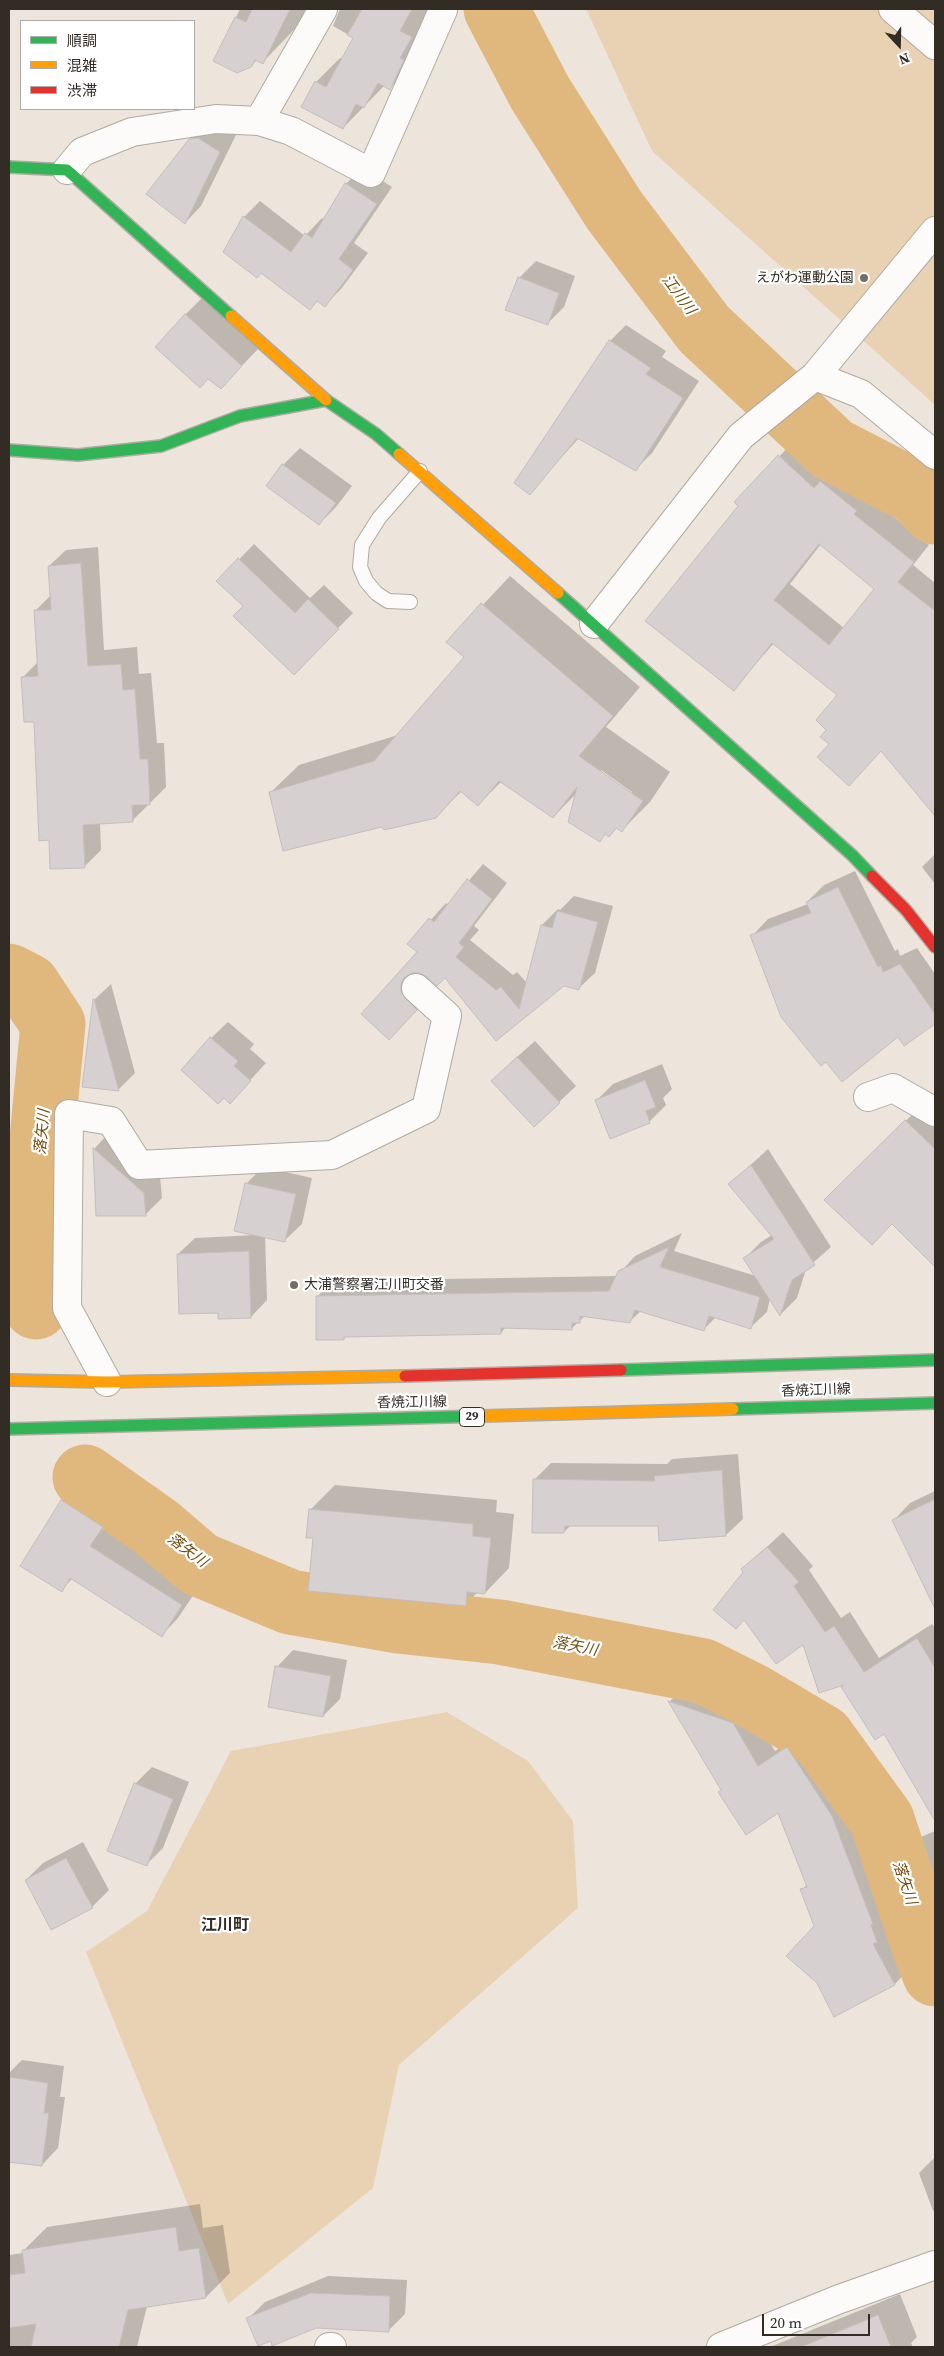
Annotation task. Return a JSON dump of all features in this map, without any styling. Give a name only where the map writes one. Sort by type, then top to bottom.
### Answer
[{"type":"main road","points":[[9,167],[66,170],[326,400],[376,434],[594,624],[852,856],[906,910],[935,947]]},
{"type":"main road","points":[[9,450],[78,455],[161,446],[240,416],[326,400]]},
{"type":"main road","name":"香焼江川線","points":[[9,1380],[107,1382],[525,1373],[935,1360]]},
{"type":"main road","name":"香焼江川線","points":[[9,1429],[935,1403]]},
{"type":"street","points":[[259,122],[323,9]]},
{"type":"street","points":[[893,9],[935,45]]},
{"type":"street","points":[[66,170],[82,152],[132,132],[216,120],[259,122],[291,131],[371,173],[443,10]]},
{"type":"street","points":[[594,624],[741,436],[807,382],[935,231]]},
{"type":"street","points":[[807,382],[861,394],[935,455]]},
{"type":"street","points":[[107,1382],[67,1308],[69,1114],[111,1122],[140,1165],[332,1155],[426,1109],[447,1016],[416,988]]},
{"type":"street","points":[[868,1096],[894,1088],[935,1112]]},
{"type":"street","points":[[721,2347],[837,2300],[935,2265]]},
{"type":"lane","points":[[410,602],[388,601],[376,593],[366,581],[360,567],[362,545],[379,518],[420,471]]},
{"type":"shaded area","name":"えがわ運動公園","points":[[586,9],[935,9],[935,405],[652,151]]},
{"type":"shaded area","points":[[447,1712],[528,1761],[573,1821],[578,1908],[399,2065],[373,2188],[228,2304],[86,1952],[147,1911],[231,1751]]},
{"type":"building","points":[[252,9],[290,9],[263,64],[255,60],[251,67],[237,73],[213,61],[235,17],[246,22]]},
{"type":"building","points":[[362,9],[412,9],[400,31],[412,37],[400,58],[404,60],[390,90],[378,83],[364,108],[356,104],[343,129],[301,107],[315,81],[326,87],[353,38],[347,35]]},
{"type":"building","points":[[198,138],[220,152],[185,224],[146,194],[189,139]]},
{"type":"building","points":[[345,183],[377,204],[339,259],[353,270],[325,307],[317,301],[310,310],[261,273],[257,278],[223,252],[243,216],[291,252],[305,233],[312,238]]},
{"type":"building","points":[[518,277],[559,293],[548,325],[505,310]]},
{"type":"building","points":[[185,314],[242,366],[221,389],[208,379],[200,388],[155,347]]},
{"type":"building","points":[[609,340],[651,368],[646,374],[683,398],[636,471],[577,438],[530,495],[514,483]]},
{"type":"building","points":[[778,455],[814,488],[820,481],[857,511],[854,514],[914,562],[898,582],[935,611],[935,816],[881,751],[849,786],[817,757],[829,744],[820,737],[826,730],[816,720],[837,695],[772,643],[734,691],[645,621],[738,506],[734,502]],"holes":[[[819,544],[874,589],[829,645],[774,600]]]},
{"type":"building","points":[[282,464],[336,503],[319,525],[266,486]]},
{"type":"building","points":[[238,558],[295,613],[308,599],[339,629],[294,675],[233,616],[243,606],[216,581]]},
{"type":"building","points":[[81,563],[88,666],[121,664],[123,690],[135,689],[140,759],[148,759],[150,805],[132,805],[133,822],[83,825],[85,868],[50,869],[49,840],[39,841],[34,722],[24,722],[21,677],[38,676],[34,610],[51,610],[48,566]]},
{"type":"building","points":[[481,603],[613,716],[579,756],[643,801],[622,832],[616,828],[609,837],[605,834],[600,842],[568,822],[577,787],[553,818],[499,781],[478,806],[460,791],[436,818],[384,830],[382,827],[283,851],[269,792],[374,761],[464,657],[446,642]]},
{"type":"building","points":[[467,879],[492,899],[459,943],[464,947],[456,957],[496,990],[501,987],[519,1009],[541,925],[552,928],[557,911],[598,922],[579,990],[564,986],[496,1041],[445,978],[437,986],[426,976],[420,973],[412,973],[404,978],[401,984],[401,992],[417,1010],[389,1040],[361,1014],[417,952],[407,944],[429,918],[434,922]]},
{"type":"building","points":[[838,887],[878,967],[881,965],[883,972],[900,964],[935,1014],[935,1024],[904,1046],[898,1037],[842,1082],[826,1062],[821,1066],[781,1017],[750,935],[811,913],[806,902]]},
{"type":"building","points":[[94,999],[119,1091],[82,1087]]},
{"type":"building","points":[[210,1037],[238,1061],[234,1066],[251,1081],[230,1104],[224,1098],[218,1104],[181,1070]]},
{"type":"building","points":[[517,1057],[560,1103],[534,1127],[491,1081]]},
{"type":"building","points":[[645,1080],[656,1107],[646,1111],[650,1123],[610,1139],[595,1100]]},
{"type":"building","points":[[905,1120],[935,1149],[935,1267],[892,1224],[872,1245],[824,1200]]},
{"type":"building","points":[[93,1148],[144,1193],[146,1216],[96,1216]]},
{"type":"building","points":[[751,1165],[815,1265],[792,1280],[780,1316],[743,1258],[774,1239],[728,1184]]},
{"type":"building","points":[[245,1183],[296,1194],[285,1242],[234,1231]]},
{"type":"building","points":[[669,1247],[660,1267],[760,1297],[751,1329],[709,1316],[704,1331],[635,1310],[630,1323],[580,1316],[580,1323],[572,1323],[572,1330],[501,1328],[501,1334],[344,1337],[344,1340],[316,1340],[316,1296],[609,1291],[618,1271]]},
{"type":"building","points":[[249,1251],[251,1318],[218,1319],[218,1313],[179,1314],[177,1254]]},
{"type":"building","points":[[722,1470],[726,1536],[659,1541],[658,1526],[565,1526],[564,1533],[532,1533],[533,1479],[655,1481],[654,1476]]},
{"type":"building","points":[[935,1499],[935,1609],[892,1520]]},
{"type":"building","points":[[61,1500],[103,1527],[90,1546],[182,1605],[162,1637],[70,1578],[62,1592],[20,1566]]},
{"type":"building","points":[[309,1509],[473,1524],[473,1536],[491,1538],[485,1594],[467,1592],[466,1606],[308,1591],[313,1538],[306,1538]]},
{"type":"building","points":[[767,1547],[799,1582],[794,1586],[825,1632],[834,1626],[864,1672],[917,1638],[935,1668],[935,1821],[884,1734],[875,1740],[841,1687],[844,1685],[819,1693],[803,1645],[776,1664],[744,1620],[736,1629],[713,1610],[743,1572],[741,1569]]},
{"type":"building","points":[[275,1666],[331,1676],[323,1717],[268,1707]]},
{"type":"building","points":[[668,1701],[733,1723],[758,1766],[787,1747],[832,1816],[873,1924],[871,1925],[877,1942],[873,1944],[895,1985],[834,2017],[817,1983],[786,1956],[814,1926],[800,1889],[807,1887],[778,1813],[746,1835],[718,1792],[721,1790]]},
{"type":"building","points":[[134,1783],[173,1799],[147,1866],[107,1851]]},
{"type":"building","points":[[66,1858],[93,1908],[51,1930],[25,1880]]},
{"type":"building","points":[[9,2077],[48,2083],[44,2113],[49,2113],[42,2166],[9,2162]]},
{"type":"building","points":[[176,2227],[179,2251],[199,2248],[206,2298],[128,2310],[119,2347],[31,2347],[36,2324],[9,2328],[9,2275],[25,2273],[22,2250]]},
{"type":"building","points":[[311,2293],[390,2296],[389,2332],[316,2328],[272,2346],[271,2341],[258,2346],[246,2318]]},
{"type":"building","points":[[878,2315],[891,2347],[801,2347]]},
{"type":"waterway","name":"江川川","points":[[496,9],[540,93],[614,210],[704,329],[832,449],[917,493],[935,512]]},
{"type":"waterway","name":"落矢川","points":[[9,976],[28,986],[53,1024],[31,1254],[36,1307]]},
{"type":"waterway","name":"落矢川","points":[[85,1477],[157,1528],[199,1564],[290,1602],[398,1621],[500,1632],[703,1671],[751,1695],[822,1737],[882,1820],[935,1974]]},
{"type":"traffic: fast","points":[[9,167],[67,170],[231,316]]},
{"type":"traffic: fast","points":[[9,450],[78,455],[161,446],[240,416],[326,400],[376,434],[399,454]]},
{"type":"traffic: fast","points":[[558,593],[853,856],[872,876]]},
{"type":"traffic: fast","points":[[621,1370],[935,1360]]},
{"type":"traffic: fast","points":[[733,1409],[935,1403]]},
{"type":"traffic: fast","points":[[9,1429],[483,1416]]},
{"type":"traffic: slow","points":[[231,316],[326,400]]},
{"type":"traffic: slow","points":[[399,454],[558,593]]},
{"type":"traffic: slow","points":[[9,1380],[107,1382],[405,1376]]},
{"type":"traffic: slow","points":[[483,1416],[733,1409]]},
{"type":"traffic: jam","points":[[872,876],[906,910],[935,947]]},
{"type":"traffic: jam","points":[[405,1376],[621,1370]]},
{"type":"place","name":"えがわ運動公園","points":[[864,278]]},
{"type":"place","name":"大浦警察署江川町交番","points":[[294,1285]]},
{"type":"district","name":"江川町","points":[[225,1926]]}]
